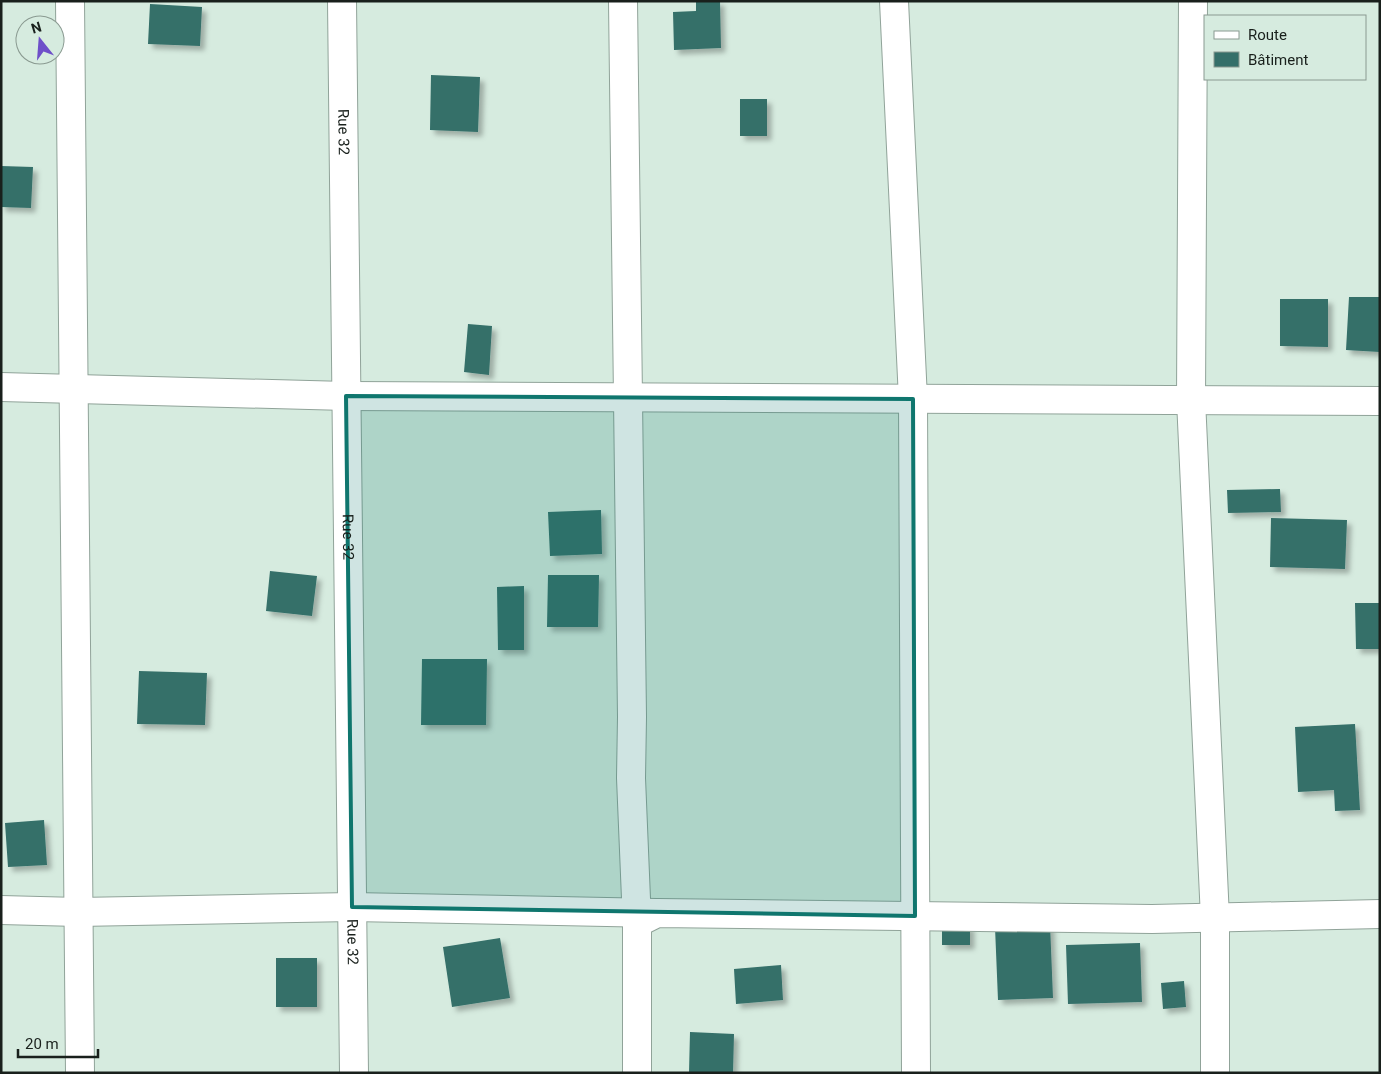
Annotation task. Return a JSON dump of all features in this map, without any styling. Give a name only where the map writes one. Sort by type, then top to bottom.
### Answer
[{"type":"street","points":[[70,1],[80,1073]]},
{"type":"street","name":"Rue 32","points":[[342,1],[354,1073]]},
{"type":"street","points":[[623,1],[632,717],[631,778],[644,916],[637,1073]]},
{"type":"street","points":[[894,1],[913,399],[916,1073]]},
{"type":"street","points":[[1193,1],[1192,400],[1215,918],[1215,1073]]},
{"type":"street","points":[[1,387],[73,387],[346,396],[1380,401]]},
{"type":"street","points":[[1,910],[78,912],[352,907],[644,916],[915,916],[1152,919],[1380,914]]},
{"type":"highlighted area","points":[[346,396],[913,399],[915,916],[352,907]]},
{"type":"building","points":[[696,1],[720,1],[721,48],[674,50],[673,12],[696,11]]},
{"type":"building","points":[[150,4],[202,7],[200,46],[148,44]]},
{"type":"building","points":[[431,75],[480,77],[478,132],[430,130]]},
{"type":"building","points":[[740,99],[767,99],[767,136],[740,136]]},
{"type":"building","points":[[1,166],[33,167],[31,208],[1,207]]},
{"type":"building","points":[[1349,297],[1380,297],[1380,352],[1346,350]]},
{"type":"building","points":[[1280,299],[1328,299],[1328,347],[1280,346]]},
{"type":"building","points":[[468,324],[492,326],[489,375],[464,372]]},
{"type":"building","points":[[1280,489],[1281,512],[1228,513],[1227,490]]},
{"type":"building","points":[[601,510],[602,554],[550,556],[548,512]]},
{"type":"building","points":[[1271,518],[1347,520],[1345,569],[1270,567]]},
{"type":"building","points":[[270,571],[317,576],[312,616],[266,611]]},
{"type":"building","points":[[548,575],[599,575],[598,627],[547,627]]},
{"type":"building","points":[[524,586],[524,650],[498,650],[497,587]]},
{"type":"building","points":[[1355,603],[1380,603],[1380,649],[1356,649]]},
{"type":"building","points":[[422,659],[487,659],[486,725],[421,725]]},
{"type":"building","points":[[139,671],[207,673],[205,725],[137,724]]},
{"type":"building","points":[[1355,724],[1360,810],[1335,811],[1334,790],[1298,792],[1295,727]]},
{"type":"building","points":[[44,820],[47,865],[8,867],[5,823]]},
{"type":"building","points":[[1050,924],[1053,998],[998,1000],[995,927]]},
{"type":"building","points":[[970,925],[970,945],[942,945],[942,926]]},
{"type":"building","points":[[500,938],[510,998],[452,1007],[443,947]]},
{"type":"building","points":[[1140,943],[1142,1002],[1068,1004],[1066,945]]},
{"type":"building","points":[[276,958],[317,958],[317,1007],[276,1007]]},
{"type":"building","points":[[781,965],[783,1000],[736,1004],[734,969]]},
{"type":"building","points":[[1184,981],[1186,1007],[1163,1009],[1161,983]]},
{"type":"building","points":[[690,1032],[734,1034],[733,1073],[689,1073]]}]
